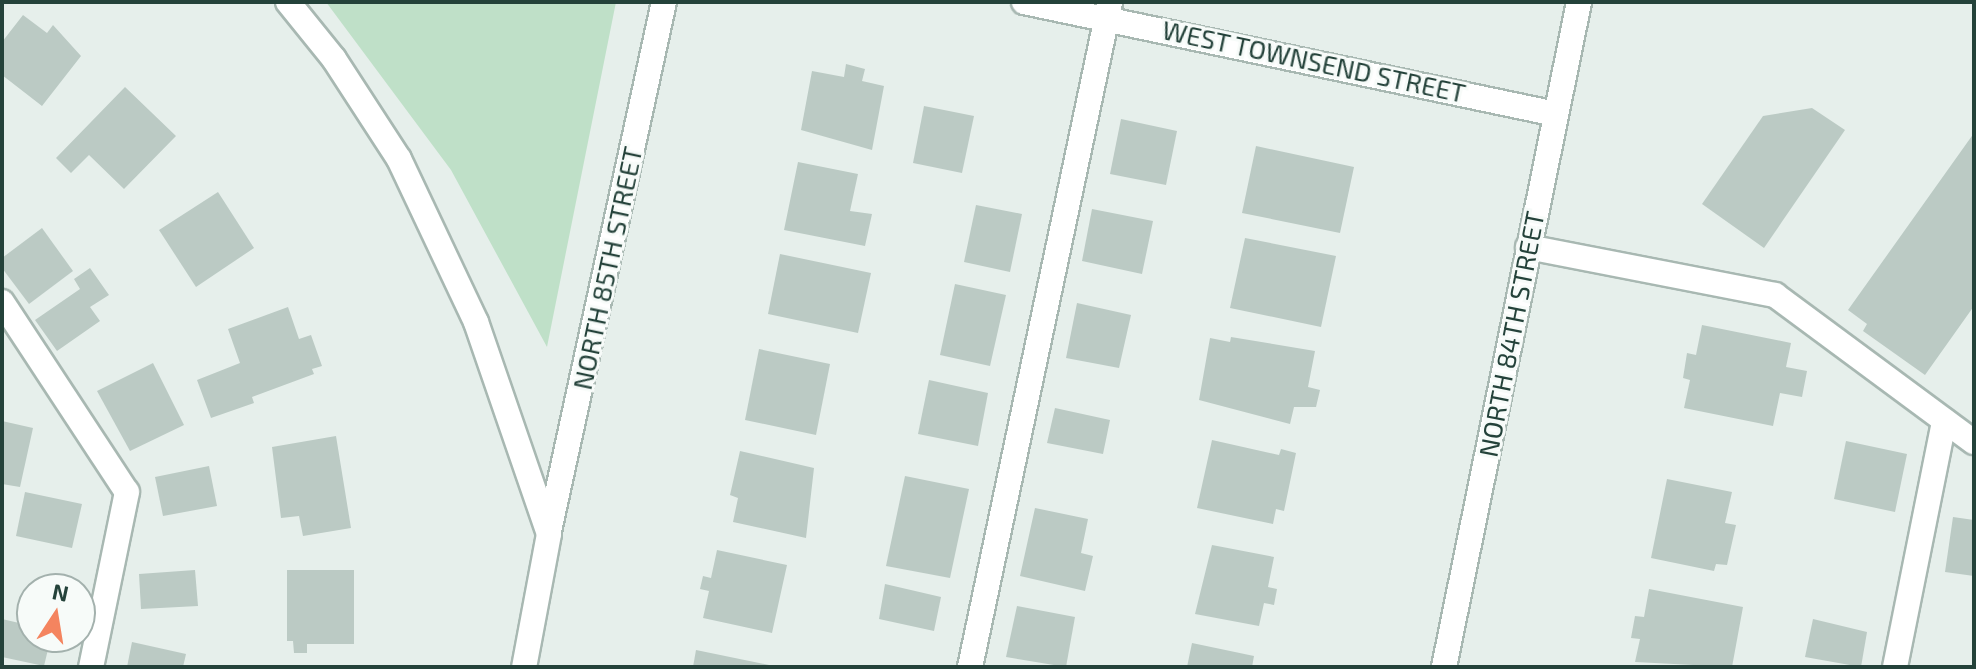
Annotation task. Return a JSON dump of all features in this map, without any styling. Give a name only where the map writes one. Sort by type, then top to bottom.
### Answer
[{"type":"street","name":"NORTH 85TH STREET","points":[[288,2],[334,59],[399,159],[476,322],[549,534]]},
{"type":"street","name":"NORTH 85TH STREET","points":[[524,667],[549,534],[664,2]]},
{"type":"street","name":"WEST TOWNSEND STREET","points":[[1024,2],[1108,9],[1556,114]]},
{"type":"street","name":"NORTH 84TH STREET","points":[[1444,667],[1579,2]]},
{"type":"street","points":[[970,667],[1108,9]]},
{"type":"street","points":[[1528,247],[1775,295],[1974,442]]},
{"type":"street","points":[[2,302],[127,492],[91,667]]},
{"type":"street","points":[[1895,667],[1944,421]]},
{"type":"green space","points":[[326,2],[616,2],[547,347],[451,170]]},
{"type":"building","points":[[23,15],[47,33],[53,25],[81,56],[42,106],[2,75],[2,42]]},
{"type":"building","points":[[846,64],[865,69],[862,81],[884,86],[872,150],[801,130],[812,71],[844,77]]},
{"type":"building","points":[[125,87],[176,136],[124,189],[89,155],[71,173],[56,158]]},
{"type":"building","points":[[924,106],[974,116],[962,173],[913,163]]},
{"type":"building","points":[[1812,108],[1845,130],[1764,248],[1702,204],[1763,116]]},
{"type":"building","points":[[1121,119],[1177,131],[1166,185],[1110,174]]},
{"type":"building","points":[[1974,133],[1974,306],[1925,375],[1863,331],[1867,324],[1848,310]]},
{"type":"building","points":[[1256,146],[1354,167],[1340,233],[1242,213]]},
{"type":"building","points":[[798,162],[858,174],[850,211],[872,214],[865,246],[784,230]]},
{"type":"building","points":[[218,192],[254,248],[196,287],[159,230]]},
{"type":"building","points":[[976,205],[1022,214],[1010,272],[964,262]]},
{"type":"building","points":[[1092,209],[1153,221],[1142,274],[1082,261]]},
{"type":"building","points":[[42,228],[73,271],[29,304],[2,268],[2,258]]},
{"type":"building","points":[[1245,238],[1336,256],[1321,327],[1230,308]]},
{"type":"building","points":[[780,254],[871,273],[858,333],[768,314]]},
{"type":"building","points":[[90,268],[109,295],[90,307],[100,321],[57,351],[35,320],[80,289],[74,279]]},
{"type":"building","points":[[955,284],[1006,295],[990,366],[940,355]]},
{"type":"building","points":[[1077,303],[1131,315],[1119,368],[1066,358]]},
{"type":"building","points":[[288,307],[299,339],[311,335],[322,366],[312,369],[314,374],[252,397],[254,403],[211,418],[197,380],[240,363],[228,329]]},
{"type":"building","points":[[1702,325],[1791,343],[1786,367],[1807,371],[1802,397],[1780,393],[1773,426],[1684,408],[1690,380],[1683,378],[1687,353],[1696,355]]},
{"type":"building","points":[[1231,337],[1315,351],[1308,387],[1320,390],[1316,407],[1294,407],[1290,424],[1199,400],[1210,338],[1230,342]]},
{"type":"building","points":[[759,349],[830,364],[816,435],[745,420]]},
{"type":"building","points":[[153,363],[184,425],[130,451],[97,391]]},
{"type":"building","points":[[929,380],[988,393],[978,446],[918,434]]},
{"type":"building","points":[[1055,408],[1110,420],[1103,454],[1047,443]]},
{"type":"building","points":[[2,421],[33,428],[20,487],[2,484]]},
{"type":"building","points":[[336,436],[351,528],[303,536],[299,516],[281,518],[272,447]]},
{"type":"building","points":[[1212,440],[1279,455],[1281,449],[1296,453],[1284,511],[1276,509],[1273,524],[1197,508]]},
{"type":"building","points":[[1846,441],[1907,454],[1895,512],[1834,499]]},
{"type":"building","points":[[740,451],[814,468],[806,538],[733,522],[738,498],[730,495]]},
{"type":"building","points":[[209,466],[217,506],[163,516],[155,477]]},
{"type":"building","points":[[905,476],[969,489],[950,578],[886,566]]},
{"type":"building","points":[[1667,479],[1732,492],[1725,523],[1736,525],[1727,565],[1716,564],[1714,571],[1651,558]]},
{"type":"building","points":[[25,492],[82,504],[72,548],[16,536]]},
{"type":"building","points":[[1035,508],[1088,519],[1081,553],[1093,556],[1085,591],[1020,576]]},
{"type":"building","points":[[1953,517],[1974,520],[1974,576],[1945,572]]},
{"type":"building","points":[[1212,545],[1274,557],[1268,587],[1277,589],[1274,605],[1264,603],[1259,626],[1195,614]]},
{"type":"building","points":[[717,550],[787,565],[772,633],[703,618],[709,591],[700,589],[703,576],[711,578]]},
{"type":"building","points":[[195,570],[198,606],[141,609],[139,574]]},
{"type":"building","points":[[287,570],[354,570],[354,644],[307,644],[307,653],[294,653],[293,641],[287,641]]},
{"type":"building","points":[[885,584],[941,597],[934,631],[879,619]]},
{"type":"building","points":[[1649,589],[1743,607],[1732,667],[1635,662],[1640,639],[1631,638],[1635,616],[1644,617]]},
{"type":"building","points":[[1017,606],[1075,617],[1066,667],[1006,657]]},
{"type":"building","points":[[2,619],[16,622],[16,653],[47,653],[44,666],[2,657]]},
{"type":"building","points":[[1813,619],[1867,632],[1861,667],[1805,657]]},
{"type":"building","points":[[132,642],[186,654],[183,667],[127,667]]},
{"type":"building","points":[[1192,643],[1254,656],[1252,667],[1187,667]]},
{"type":"building","points":[[696,650],[774,666],[774,667],[693,667]]}]
